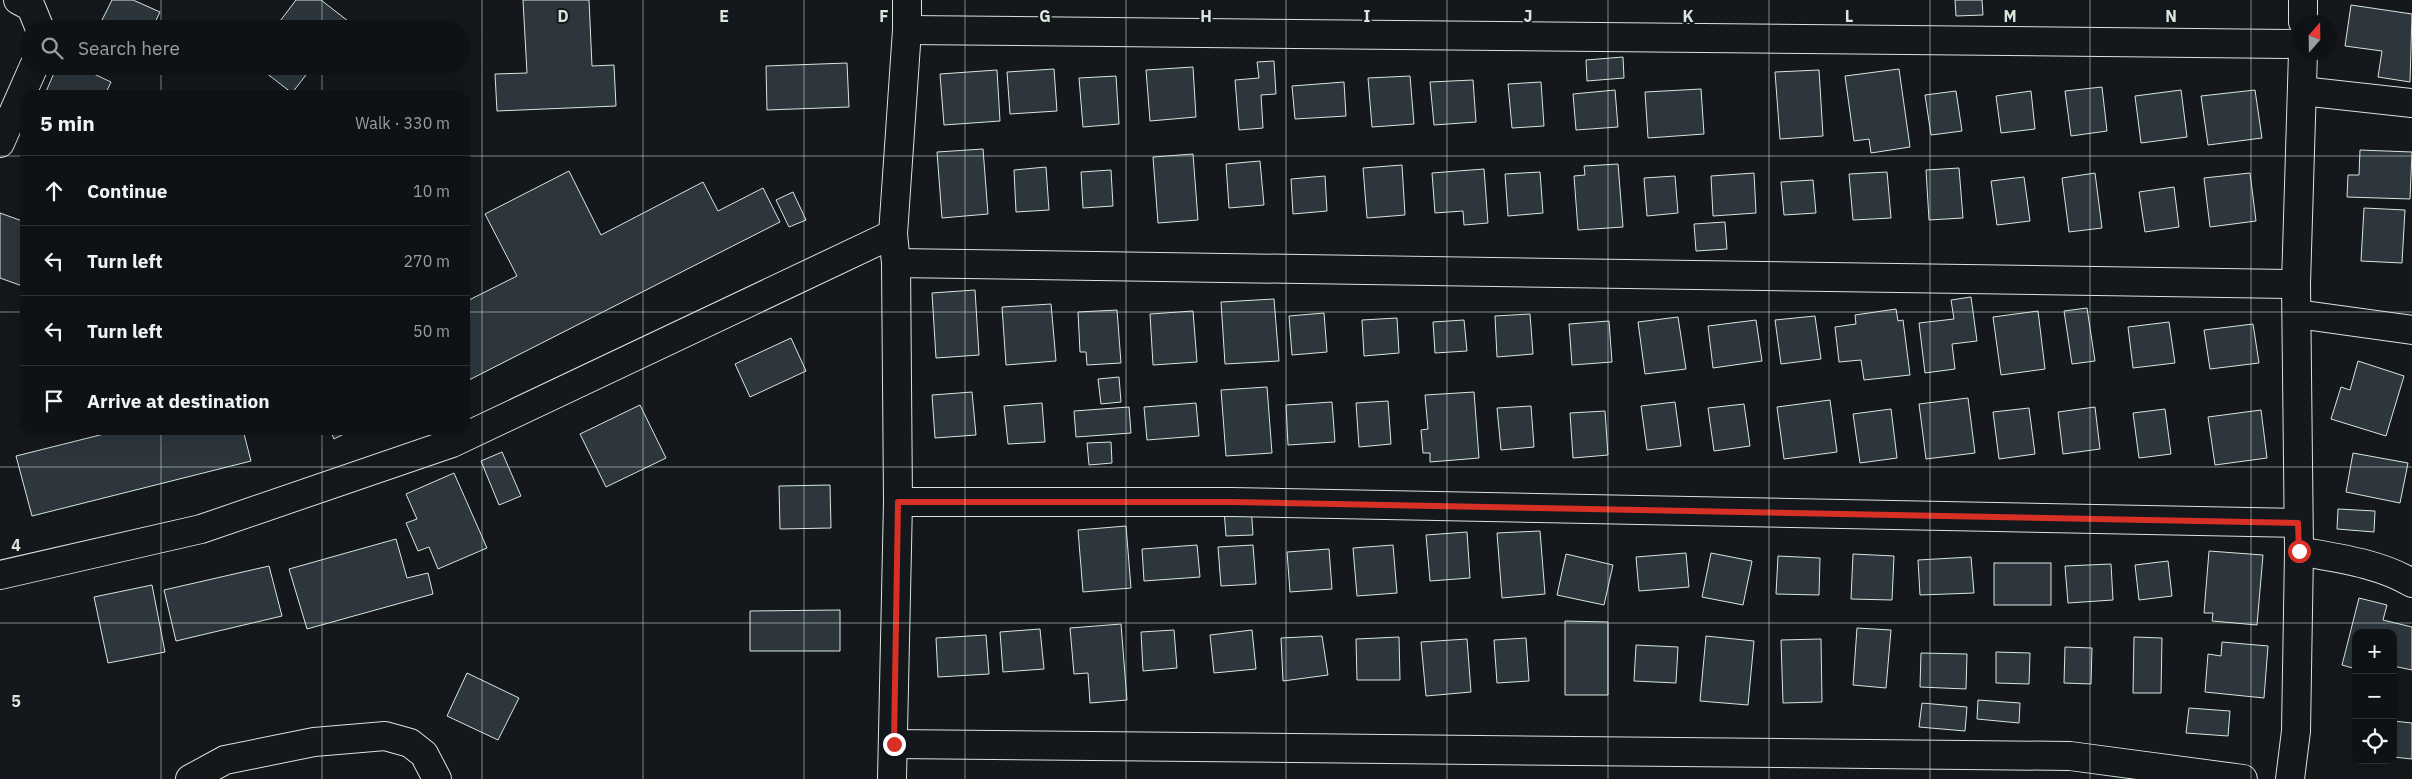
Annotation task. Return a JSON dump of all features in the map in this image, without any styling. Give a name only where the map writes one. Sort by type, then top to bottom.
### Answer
[{"type":"street","points":[[18,0],[32,7],[37,20]]},
{"type":"street","points":[[892,779],[898,502],[896,264],[893,234],[907,30],[907,0]]},
{"type":"street","points":[[2303,0],[2303,15]]},
{"type":"street","points":[[907,30],[2292,44]]},
{"type":"street","points":[[2290,779],[2296,731],[2299,551],[2296,284],[2303,60]]},
{"type":"street","points":[[23,90],[30,75]]},
{"type":"street","points":[[2302,91],[2412,102]]},
{"type":"street","points":[[0,143],[20,98]]},
{"type":"street","points":[[470,434],[893,234]]},
{"type":"street","points":[[896,264],[2296,284]]},
{"type":"street","points":[[2297,314],[2412,330]]},
{"type":"street","points":[[0,575],[202,530],[452,443],[469,435]]},
{"type":"street","points":[[898,502],[1231,502],[2298,523]]},
{"type":"street","points":[[2299,551],[2361,563],[2403,577],[2412,583]]},
{"type":"street","points":[[190,779],[225,760],[314,742],[385,736],[410,743],[424,754],[437,779]]},
{"type":"street","points":[[894,744],[2065,768],[2243,779]]},
{"type":"building","points":[[112,0],[133,0],[160,12],[156,20],[102,20]]},
{"type":"building","points":[[296,0],[321,0],[347,20],[281,20]]},
{"type":"building","points":[[523,0],[589,0],[592,66],[614,65],[616,106],[497,111],[495,74],[527,73]]},
{"type":"building","points":[[1955,0],[1982,0],[1983,15],[1956,16]]},
{"type":"building","points":[[2351,5],[2412,14],[2410,82],[2378,77],[2382,51],[2345,46]]},
{"type":"building","points":[[1623,57],[1624,78],[1587,81],[1586,60]]},
{"type":"building","points":[[1274,61],[1276,94],[1261,95],[1263,128],[1239,130],[1235,80],[1259,78],[1257,62]]},
{"type":"building","points":[[847,63],[849,107],[767,110],[766,66]]},
{"type":"building","points":[[1193,67],[1196,117],[1150,121],[1146,70]]},
{"type":"building","points":[[1054,69],[1057,111],[1010,114],[1007,72]]},
{"type":"building","points":[[1899,69],[1910,147],[1871,153],[1869,139],[1854,141],[1845,76]]},
{"type":"building","points":[[997,70],[1000,121],[944,125],[940,74]]},
{"type":"building","points":[[1819,70],[1823,136],[1780,139],[1775,72]]},
{"type":"building","points":[[53,75],[96,75],[111,82],[107,90],[47,90]]},
{"type":"building","points":[[269,75],[306,75],[294,90],[288,90]]},
{"type":"building","points":[[1116,76],[1119,124],[1083,127],[1079,78]]},
{"type":"building","points":[[1410,76],[1414,124],[1372,127],[1368,78]]},
{"type":"building","points":[[1473,80],[1476,122],[1434,125],[1430,82]]},
{"type":"building","points":[[1344,82],[1346,116],[1295,119],[1292,86]]},
{"type":"building","points":[[1541,82],[1544,126],[1512,128],[1508,84]]},
{"type":"building","points":[[2102,87],[2107,131],[2071,136],[2065,91]]},
{"type":"building","points":[[1701,89],[1704,134],[1648,138],[1645,92]]},
{"type":"building","points":[[1615,90],[1618,127],[1576,130],[1573,94]]},
{"type":"building","points":[[2181,90],[2187,137],[2141,143],[2135,96]]},
{"type":"building","points":[[2255,90],[2262,138],[2208,145],[2201,96]]},
{"type":"building","points":[[1956,91],[1962,131],[1931,135],[1925,95]]},
{"type":"building","points":[[2031,91],[2035,129],[2001,133],[1996,96]]},
{"type":"building","points":[[983,149],[988,214],[942,218],[937,152]]},
{"type":"building","points":[[2360,150],[2412,152],[2410,199],[2347,197],[2348,175],[2359,175]]},
{"type":"building","points":[[1193,154],[1198,220],[1158,223],[1153,157]]},
{"type":"building","points":[[1260,161],[1264,205],[1229,208],[1226,164]]},
{"type":"building","points":[[1618,164],[1623,227],[1578,230],[1574,176],[1585,175],[1584,166]]},
{"type":"building","points":[[1402,165],[1405,215],[1367,218],[1363,168]]},
{"type":"building","points":[[1046,167],[1049,210],[1016,212],[1014,170]]},
{"type":"building","points":[[1959,168],[1963,218],[1929,220],[1926,170]]},
{"type":"building","points":[[1484,169],[1488,223],[1464,225],[1463,211],[1435,213],[1432,173]]},
{"type":"building","points":[[1111,170],[1113,206],[1083,208],[1081,172]]},
{"type":"building","points":[[569,171],[601,235],[703,182],[718,211],[763,188],[780,222],[470,379],[470,300],[517,276],[485,214]]},
{"type":"building","points":[[1540,172],[1543,213],[1508,216],[1505,174]]},
{"type":"building","points":[[1887,172],[1891,218],[1853,220],[1849,174]]},
{"type":"building","points":[[1754,173],[1756,213],[1713,216],[1711,176]]},
{"type":"building","points":[[2095,173],[2102,228],[2069,232],[2062,178]]},
{"type":"building","points":[[2250,173],[2256,221],[2210,227],[2204,178]]},
{"type":"building","points":[[1325,176],[1327,211],[1293,214],[1291,179]]},
{"type":"building","points":[[1675,176],[1678,213],[1647,216],[1644,178]]},
{"type":"building","points":[[2024,177],[2030,221],[1997,225],[1991,181]]},
{"type":"building","points":[[1813,180],[1816,213],[1784,215],[1781,182]]},
{"type":"building","points":[[2174,187],[2179,227],[2145,232],[2139,192]]},
{"type":"building","points":[[793,192],[806,220],[789,227],[776,200]]},
{"type":"building","points":[[2364,208],[2405,210],[2402,263],[2361,261]]},
{"type":"building","points":[[0,213],[20,220],[20,285],[0,278]]},
{"type":"building","points":[[1725,222],[1727,249],[1696,251],[1694,224]]},
{"type":"building","points":[[975,290],[979,355],[936,358],[932,293]]},
{"type":"building","points":[[1971,297],[1977,341],[1952,344],[1955,369],[1925,373],[1919,323],[1954,319],[1951,300]]},
{"type":"building","points":[[1274,299],[1279,361],[1225,364],[1221,302]]},
{"type":"building","points":[[1051,304],[1056,361],[1006,365],[1002,307]]},
{"type":"building","points":[[2087,308],[2095,361],[2072,364],[2064,311]]},
{"type":"building","points":[[1896,309],[1898,321],[1903,320],[1910,375],[1864,380],[1861,360],[1839,362],[1835,327],[1856,324],[1855,315]]},
{"type":"building","points":[[1117,310],[1121,363],[1087,365],[1086,352],[1080,352],[1078,312]]},
{"type":"building","points":[[1193,311],[1197,362],[1153,365],[1150,314]]},
{"type":"building","points":[[2038,311],[2045,369],[2001,375],[1993,317]]},
{"type":"building","points":[[1324,313],[1327,352],[1292,355],[1289,316]]},
{"type":"building","points":[[1530,314],[1533,354],[1497,357],[1495,316]]},
{"type":"building","points":[[1815,316],[1821,359],[1781,364],[1775,320]]},
{"type":"building","points":[[1678,317],[1686,369],[1645,374],[1638,322]]},
{"type":"building","points":[[1397,318],[1399,353],[1364,356],[1362,320]]},
{"type":"building","points":[[1464,320],[1467,351],[1435,353],[1433,322]]},
{"type":"building","points":[[1756,320],[1762,361],[1713,368],[1708,326]]},
{"type":"building","points":[[1609,321],[1612,362],[1572,365],[1569,324]]},
{"type":"building","points":[[2169,322],[2175,363],[2133,368],[2128,327]]},
{"type":"building","points":[[2253,324],[2259,363],[2210,369],[2204,330]]},
{"type":"building","points":[[791,338],[806,371],[750,397],[735,364]]},
{"type":"building","points":[[2358,361],[2404,376],[2386,436],[2331,419],[2341,387],[2350,390]]},
{"type":"building","points":[[1119,377],[1121,402],[1101,404],[1098,379]]},
{"type":"building","points":[[1267,387],[1272,453],[1226,456],[1221,390]]},
{"type":"building","points":[[972,392],[976,435],[935,438],[932,395]]},
{"type":"building","points":[[1474,392],[1479,458],[1430,462],[1430,453],[1423,453],[1421,430],[1428,429],[1425,395]]},
{"type":"building","points":[[1968,398],[1975,453],[1926,459],[1919,404]]},
{"type":"building","points":[[1830,400],[1837,452],[1784,459],[1777,407]]},
{"type":"building","points":[[1388,401],[1391,444],[1359,447],[1356,403]]},
{"type":"building","points":[[1332,402],[1335,442],[1288,445],[1286,405]]},
{"type":"building","points":[[1675,402],[1681,446],[1647,450],[1641,406]]},
{"type":"building","points":[[1042,403],[1045,442],[1008,444],[1004,406]]},
{"type":"building","points":[[1196,403],[1199,436],[1147,440],[1144,407]]},
{"type":"building","points":[[1744,404],[1750,446],[1714,451],[1708,408]]},
{"type":"building","points":[[640,405],[666,458],[606,487],[580,434]]},
{"type":"building","points":[[1531,406],[1534,447],[1501,450],[1497,408]]},
{"type":"building","points":[[1129,407],[1131,433],[1076,437],[1074,411]]},
{"type":"building","points":[[2095,407],[2100,449],[2063,454],[2058,412]]},
{"type":"building","points":[[2029,408],[2035,454],[1999,459],[1993,412]]},
{"type":"building","points":[[1891,409],[1897,458],[1860,463],[1853,414]]},
{"type":"building","points":[[2165,409],[2171,454],[2139,458],[2133,413]]},
{"type":"building","points":[[2261,410],[2267,458],[2215,465],[2208,417]]},
{"type":"building","points":[[1605,411],[1608,455],[1573,458],[1570,413]]},
{"type":"building","points":[[100,435],[244,435],[251,461],[32,516],[16,456]]},
{"type":"building","points":[[332,435],[342,435],[334,439]]},
{"type":"building","points":[[1111,442],[1112,463],[1089,465],[1087,443]]},
{"type":"building","points":[[502,452],[521,496],[499,505],[481,461]]},
{"type":"building","points":[[2353,453],[2408,463],[2400,503],[2346,492]]},
{"type":"building","points":[[454,473],[487,548],[438,569],[429,547],[418,551],[406,523],[417,519],[406,494]]},
{"type":"building","points":[[830,485],[831,528],[780,529],[779,486]]},
{"type":"building","points":[[1251,506],[1253,535],[1226,536],[1224,509]]},
{"type":"building","points":[[2338,509],[2375,511],[2374,532],[2337,529]]},
{"type":"building","points":[[1126,526],[1131,588],[1083,592],[1078,530]]},
{"type":"building","points":[[1540,531],[1545,594],[1502,598],[1497,533]]},
{"type":"building","points":[[1467,532],[1470,578],[1430,581],[1426,535]]},
{"type":"building","points":[[396,539],[407,578],[428,573],[433,594],[307,629],[289,569]]},
{"type":"building","points":[[1197,545],[1200,577],[1144,581],[1142,549]]},
{"type":"building","points":[[1253,545],[1256,584],[1221,586],[1218,547]]},
{"type":"building","points":[[1393,545],[1397,593],[1357,596],[1353,548]]},
{"type":"building","points":[[1329,549],[1332,589],[1290,592],[1287,552]]},
{"type":"building","points":[[2209,551],[2263,555],[2257,625],[2212,621],[2213,613],[2204,613]]},
{"type":"building","points":[[1686,553],[1689,587],[1639,591],[1636,557]]},
{"type":"building","points":[[1711,553],[1752,561],[1743,605],[1702,597]]},
{"type":"building","points":[[1566,554],[1613,565],[1604,605],[1557,595]]},
{"type":"building","points":[[1853,554],[1894,556],[1892,600],[1851,599]]},
{"type":"building","points":[[1778,556],[1820,558],[1819,595],[1776,594]]},
{"type":"building","points":[[1971,557],[1974,593],[1920,595],[1918,560]]},
{"type":"building","points":[[2168,561],[2172,596],[2139,600],[2135,565]]},
{"type":"building","points":[[1994,563],[2051,563],[2051,605],[1994,605]]},
{"type":"building","points":[[2111,564],[2113,600],[2068,603],[2065,566]]},
{"type":"building","points":[[269,566],[282,616],[176,641],[164,590]]},
{"type":"building","points":[[152,585],[165,652],[108,663],[94,597]]},
{"type":"building","points":[[2359,598],[2387,605],[2383,620],[2412,627],[2412,670],[2397,667],[2397,629],[2352,629],[2352,668],[2342,665]]},
{"type":"building","points":[[840,610],[840,651],[750,651],[750,611]]},
{"type":"building","points":[[1565,621],[1608,622],[1608,695],[1565,695]]},
{"type":"building","points":[[1121,624],[1127,700],[1090,703],[1088,673],[1074,674],[1070,628]]},
{"type":"building","points":[[1857,628],[1891,630],[1886,688],[1853,685]]},
{"type":"building","points":[[1040,629],[1044,669],[1003,672],[1000,632]]},
{"type":"building","points":[[1174,630],[1177,668],[1143,671],[1141,632]]},
{"type":"building","points":[[1252,630],[1256,669],[1214,673],[1210,635]]},
{"type":"building","points":[[986,635],[989,674],[938,677],[936,638]]},
{"type":"building","points":[[1322,636],[1328,675],[1283,681],[1281,638]]},
{"type":"building","points":[[1706,636],[1754,641],[1748,705],[1700,701]]},
{"type":"building","points":[[1399,637],[1400,680],[1357,680],[1356,639]]},
{"type":"building","points":[[2134,637],[2162,638],[2161,693],[2133,693]]},
{"type":"building","points":[[1526,638],[1529,681],[1497,683],[1494,640]]},
{"type":"building","points":[[1467,639],[1471,692],[1426,696],[1421,642]]},
{"type":"building","points":[[1821,639],[1822,702],[1783,703],[1781,640]]},
{"type":"building","points":[[2222,642],[2268,646],[2264,698],[2205,692],[2208,654],[2221,656]]},
{"type":"building","points":[[1636,645],[1678,647],[1676,683],[1634,681]]},
{"type":"building","points":[[2065,647],[2092,648],[2091,684],[2064,683]]},
{"type":"building","points":[[1996,652],[2030,653],[2029,684],[1996,683]]},
{"type":"building","points":[[1921,653],[1967,654],[1966,689],[1920,687]]},
{"type":"building","points":[[467,673],[519,698],[498,740],[447,716]]},
{"type":"building","points":[[1978,700],[2020,703],[2019,723],[1977,719]]},
{"type":"building","points":[[1922,703],[1967,707],[1965,731],[1919,727]]},
{"type":"building","points":[[2189,708],[2230,711],[2228,736],[2186,733]]},
{"type":"building","points":[[2397,721],[2412,723],[2412,759],[2397,757]]},
{"type":"route","points":[[894,744],[898,502],[1231,502],[2298,523],[2299,551]]}]
